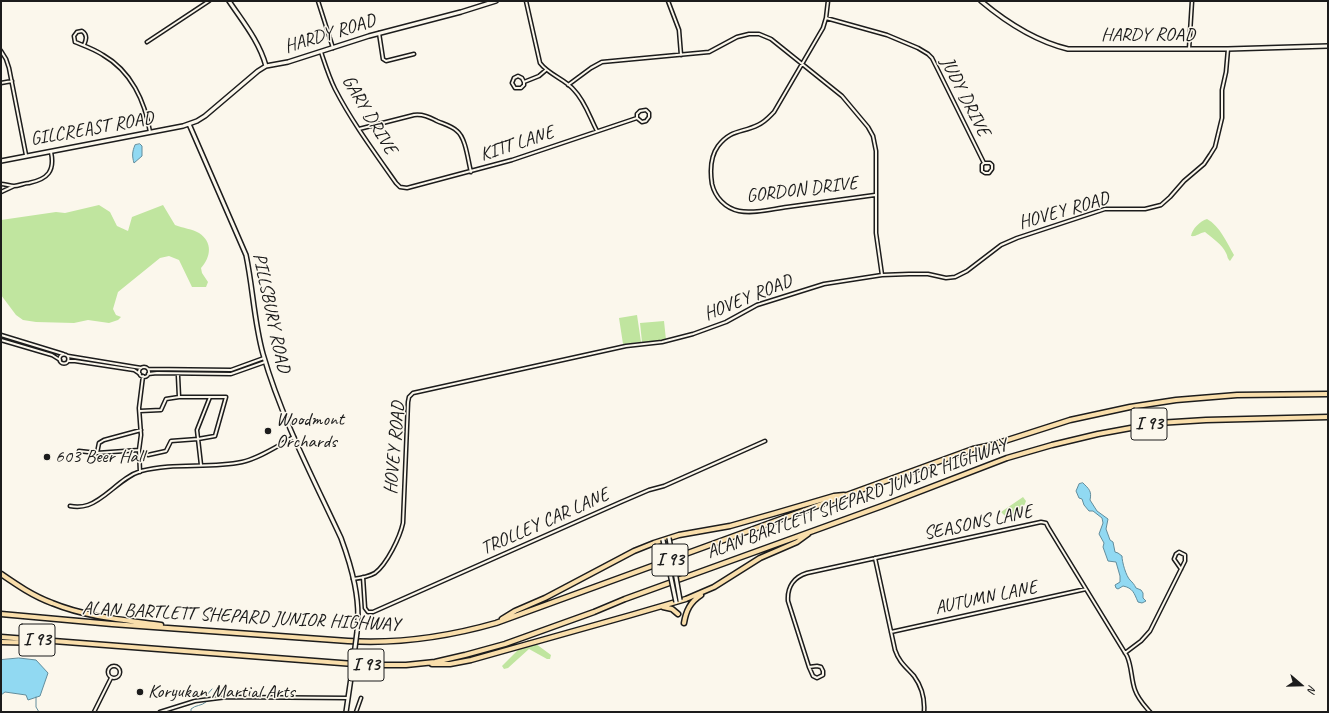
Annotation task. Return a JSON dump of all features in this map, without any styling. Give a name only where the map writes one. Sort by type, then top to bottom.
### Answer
[{"type":"highway","name":"ALAN BARTLETT SHEPARD JUNIOR HIGHWAY","points":[[1,614],[90,623],[348,641],[382,642],[430,638],[496,623],[973,449],[992,445],[1070,420],[1099,413],[1192,399],[1252,394],[1328,394]]},
{"type":"highway","name":"ALAN BARTLETT SHEPARD JUNIOR HIGHWAY","points":[[1,637],[367,665],[422,663],[465,655],[511,642],[1008,458],[1098,434],[1144,425],[1190,420],[1328,417]]},
{"type":"highway","points":[[496,623],[514,611],[545,598],[634,551],[669,538],[678,535],[730,526],[837,495],[849,494]]},
{"type":"highway","points":[[684,623],[690,605],[707,590],[760,558],[797,542],[813,531]]},
{"type":"highway","points":[[1,574],[35,596],[76,611],[98,616],[189,629]]},
{"type":"highway","points":[[422,663],[450,664],[470,660],[659,608],[707,590]]},
{"type":"highway","points":[[659,608],[672,609],[678,614]]},
{"type":"highway","points":[[1,642],[72,642]]},
{"type":"street","points":[[147,42],[209,1]]},
{"type":"street","points":[[189,124],[205,116],[258,71],[266,66],[257,42],[229,1]]},
{"type":"street","points":[[318,1],[333,48]]},
{"type":"street","name":"HARDY ROAD","points":[[266,66],[288,62],[379,33],[458,13],[496,1]]},
{"type":"street","points":[[526,1],[539,60],[546,70],[575,90],[597,132]]},
{"type":"street","points":[[668,1],[678,30],[681,55]]},
{"type":"street","name":"GORDON DRIVE","points":[[828,1],[823,28],[778,107],[768,119],[755,127],[731,134],[719,144],[713,155],[711,167],[712,180],[715,192],[722,202],[733,209],[745,212],[876,194]]},
{"type":"street","name":"HARDY ROAD","points":[[981,1],[1001,17],[1022,30],[1056,46],[1068,48],[1228,49],[1328,46]]},
{"type":"street","points":[[1189,48],[1192,1]]},
{"type":"street","name":"JUDY DRIVE","points":[[826,18],[887,35],[918,48],[928,54],[940,72],[984,163],[982,165],[982,171],[989,173],[992,169],[992,165],[990,163],[984,163]]},
{"type":"street","points":[[84,45],[86,38],[85,34],[80,31],[74,34],[74,40],[77,43],[105,56],[127,76],[140,97],[146,112],[150,133]]},
{"type":"street","points":[[379,33],[383,59],[386,62],[414,54]]},
{"type":"street","points":[[568,85],[602,62],[709,52],[742,35],[754,33],[771,39],[842,96],[871,131],[876,151],[876,233],[882,275]]},
{"type":"street","name":"HOVEY ROAD","points":[[353,579],[363,578],[374,573],[380,568],[402,528],[408,402],[409,397],[413,393],[626,346],[654,343],[678,338],[720,324],[757,305],[831,282],[882,275],[921,273],[946,278],[955,277],[962,274],[1010,240],[1105,209],[1145,209],[1160,205],[1204,164],[1215,147],[1222,118],[1222,90],[1226,72],[1228,49]]},
{"type":"street","points":[[1,51],[6,59],[12,81],[26,155]]},
{"type":"street","name":"GARY DRIVE","points":[[321,52],[335,88],[359,129],[396,183],[400,187],[403,187]]},
{"type":"street","points":[[524,82],[522,78],[518,76],[514,78],[512,83],[514,87],[519,89],[523,86],[524,82],[539,76],[546,70]]},
{"type":"street","points":[[1,83],[12,81]]},
{"type":"street","name":"KITT LANE","points":[[644,109],[649,113],[649,119],[646,121],[642,122],[637,118],[637,114],[640,110],[644,109]]},
{"type":"street","points":[[359,129],[414,115],[420,114],[428,117],[451,127],[458,132],[463,141],[471,172]]},
{"type":"street","name":"KITT LANE","points":[[403,187],[407,188],[512,160],[637,118]]},
{"type":"street","name":"GILCREAST ROAD","points":[[1,160],[150,133],[189,124]]},
{"type":"street","name":"PILLSBURY ROAD","points":[[189,124],[246,256],[259,339],[275,393],[341,538],[350,564],[358,611],[357,632],[346,712]]},
{"type":"street","points":[[1,192],[14,186],[39,181],[46,177],[52,166],[51,151]]},
{"type":"street","points":[[1,184],[14,186]]},
{"type":"street","points":[[1,335],[68,356],[141,368],[145,367],[148,369],[231,370],[265,360]]},
{"type":"street","points":[[1,340],[52,355],[65,363],[68,361],[75,361],[131,370],[143,376]]},
{"type":"street","points":[[60,360],[63,354]]},
{"type":"street","points":[[68,356],[68,361]]},
{"type":"street","points":[[143,376],[157,372],[231,374],[265,360]]},
{"type":"street","points":[[140,374],[141,368]]},
{"type":"street","points":[[148,369],[148,374]]},
{"type":"street","points":[[140,472],[140,401],[143,376]]},
{"type":"street","points":[[178,376],[179,397]]},
{"type":"street","points":[[201,465],[197,430],[210,396]]},
{"type":"street","points":[[140,411],[161,410],[166,399],[179,397],[226,397],[215,436],[171,441],[166,451],[148,454]]},
{"type":"street","points":[[97,453],[99,443],[104,440],[141,430]]},
{"type":"street","points":[[70,506],[81,507],[90,504],[121,482],[140,472],[155,468],[242,462],[253,459],[295,437]]},
{"type":"street","name":"TROLLEY CAR LANE","points":[[363,578],[365,608],[368,612],[373,612],[614,505],[649,490],[664,486],[765,441]]},
{"type":"street","points":[[80,451],[97,453],[139,450]]},
{"type":"street","name":"SEASONS LANE","points":[[810,667],[788,601],[788,592],[797,577],[807,572],[1038,522],[1044,522],[1125,653],[1131,667],[1136,692],[1142,703],[1150,712]]},
{"type":"street","points":[[669,538],[678,601]]},
{"type":"street","points":[[664,540],[678,601]]},
{"type":"street","points":[[1125,653],[1138,644],[1148,634],[1181,569],[1186,558],[1183,553],[1179,552],[1175,555],[1174,559],[1181,569]]},
{"type":"street","points":[[875,558],[897,656],[904,667],[917,681],[922,692],[924,712]]},
{"type":"street","name":"AUTUMN LANE","points":[[891,632],[1086,589]]},
{"type":"street","points":[[111,667],[119,669],[119,675],[117,678],[111,678],[108,675],[108,671],[111,667]]},
{"type":"street","points":[[810,667],[821,667],[823,675],[815,678],[812,675],[810,667]]},
{"type":"street","points":[[94,712],[111,678]]},
{"type":"street","points":[[160,712],[195,701],[227,697],[348,698]]},
{"type":"street","points":[[356,712],[361,698]]},
{"type":"green space","points":[[99,205],[110,212],[117,226],[128,231],[132,217],[163,205],[175,225],[199,233],[207,241],[209,250],[207,259],[201,268],[202,273],[208,282],[206,287],[192,287],[179,260],[169,256],[160,258],[118,292],[113,309],[116,315],[121,317],[118,320],[109,323],[88,320],[74,323],[36,322],[23,320],[16,315],[1,295],[1,220],[56,212],[65,213]]},
{"type":"green space","points":[[1207,219],[1216,226],[1226,240],[1234,255],[1230,261],[1227,254],[1217,241],[1205,232],[1191,236],[1197,226]]},
{"type":"green space","points":[[637,315],[641,342],[623,344],[619,318]]},
{"type":"green space","points":[[664,321],[666,340],[642,342],[640,323]]},
{"type":"green space","points":[[1023,497],[1026,501],[1023,508],[1018,512],[1005,516],[1001,512]]},
{"type":"green space","points":[[528,640],[532,641],[551,655],[550,659],[547,659],[529,649],[508,668],[504,669],[502,666]]},
{"type":"water","points":[[140,144],[142,146],[142,156],[134,163],[134,147],[135,145]]},
{"type":"water","points":[[1083,483],[1090,490],[1090,500],[1097,511],[1108,519],[1106,529],[1110,540],[1113,542],[1115,552],[1122,556],[1123,565],[1127,575],[1136,588],[1141,590],[1143,593],[1143,598],[1146,601],[1142,603],[1138,602],[1133,591],[1129,588],[1123,586],[1118,589],[1116,588],[1115,585],[1120,582],[1120,576],[1116,562],[1108,561],[1103,547],[1104,543],[1099,534],[1103,523],[1102,518],[1093,511],[1089,511],[1084,505],[1082,499],[1079,498],[1076,491],[1079,484]]},
{"type":"water","points":[[19,658],[36,660],[48,673],[40,696],[28,700],[26,695],[5,692],[1,695],[1,660]]},
{"type":"waterway","points":[[206,696],[212,689]]},
{"type":"waterway","points":[[36,697],[36,707],[39,712]]},
{"type":"waterway","points":[[191,712],[191,709],[206,702]]},
{"type":"place","name":"Woodmont Orchards","points":[[268,431]]},
{"type":"place","name":"603 Beer Hall","points":[[47,457]]},
{"type":"place","name":"Koryukan Martial Arts","points":[[140,692]]}]
